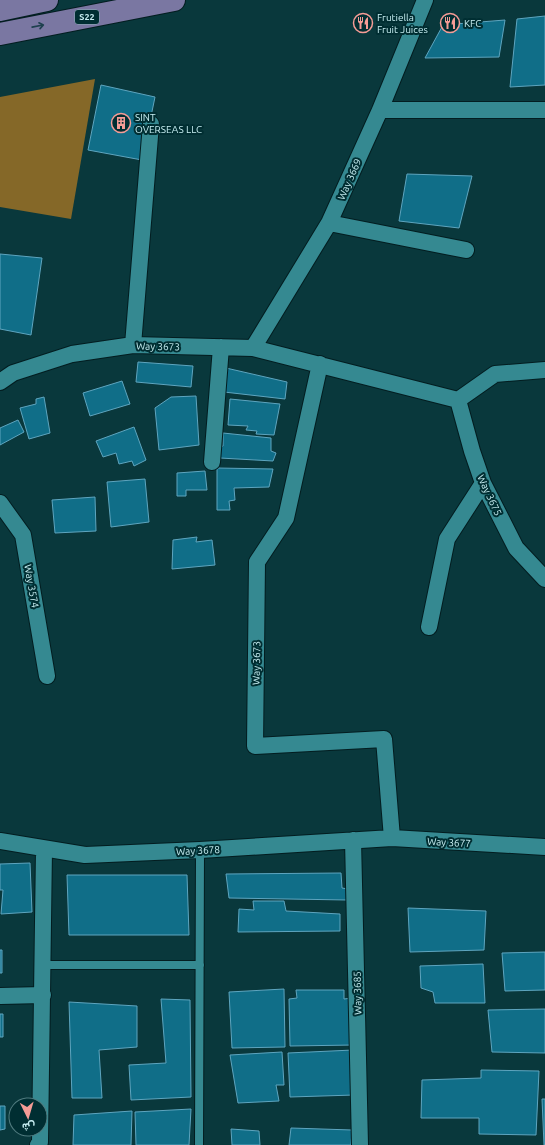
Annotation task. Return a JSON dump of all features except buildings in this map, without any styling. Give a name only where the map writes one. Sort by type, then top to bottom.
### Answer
[{"type":"main road","points":[[6,7],[48,0]]},
{"type":"main road","name":"S22","points":[[0,34],[174,0]]},
{"type":"street","name":"Way 3669","points":[[253,348],[329,224],[380,110],[425,0]]},
{"type":"street","points":[[380,110],[545,110]]},
{"type":"street","points":[[133,345],[151,124]]},
{"type":"street","points":[[329,224],[466,250]]},
{"type":"street","name":"Way 3673","points":[[0,382],[13,373],[72,354],[133,345],[253,348],[458,400]]},
{"type":"street","points":[[212,462],[221,347]]},
{"type":"street","name":"Way 3673","points":[[320,364],[286,518],[257,562],[255,746],[384,739],[392,838]]},
{"type":"street","points":[[458,400],[495,374],[545,370]]},
{"type":"street","name":"Way 3675","points":[[458,400],[472,451],[483,483],[516,548],[545,579]]},
{"type":"street","points":[[429,627],[448,539],[483,483]]},
{"type":"street","name":"Way 3574","points":[[0,503],[23,535],[47,676]]},
{"type":"street","name":"Way 3677","points":[[353,840],[392,838],[545,847]]},
{"type":"street","name":"Way 3678","points":[[0,841],[85,855],[200,850],[353,840]]},
{"type":"street","name":"Way 3685","points":[[353,840],[360,1145]]},
{"type":"street","points":[[38,1145],[40,1142],[43,995],[44,849]]},
{"type":"street","points":[[0,996],[43,995]]},
{"type":"lane","points":[[199,1145],[200,850]]},
{"type":"lane","points":[[43,965],[200,965]]},
{"type":"shaded area","points":[[95,79],[71,219],[0,207],[0,97]]},
{"type":"place","name":"Frutiella Fruit Juices","points":[[363,23]]},
{"type":"place","name":"KFC","points":[[450,23]]},
{"type":"place","name":"SINT OVERSEAS LLC","points":[[121,123]]}]
